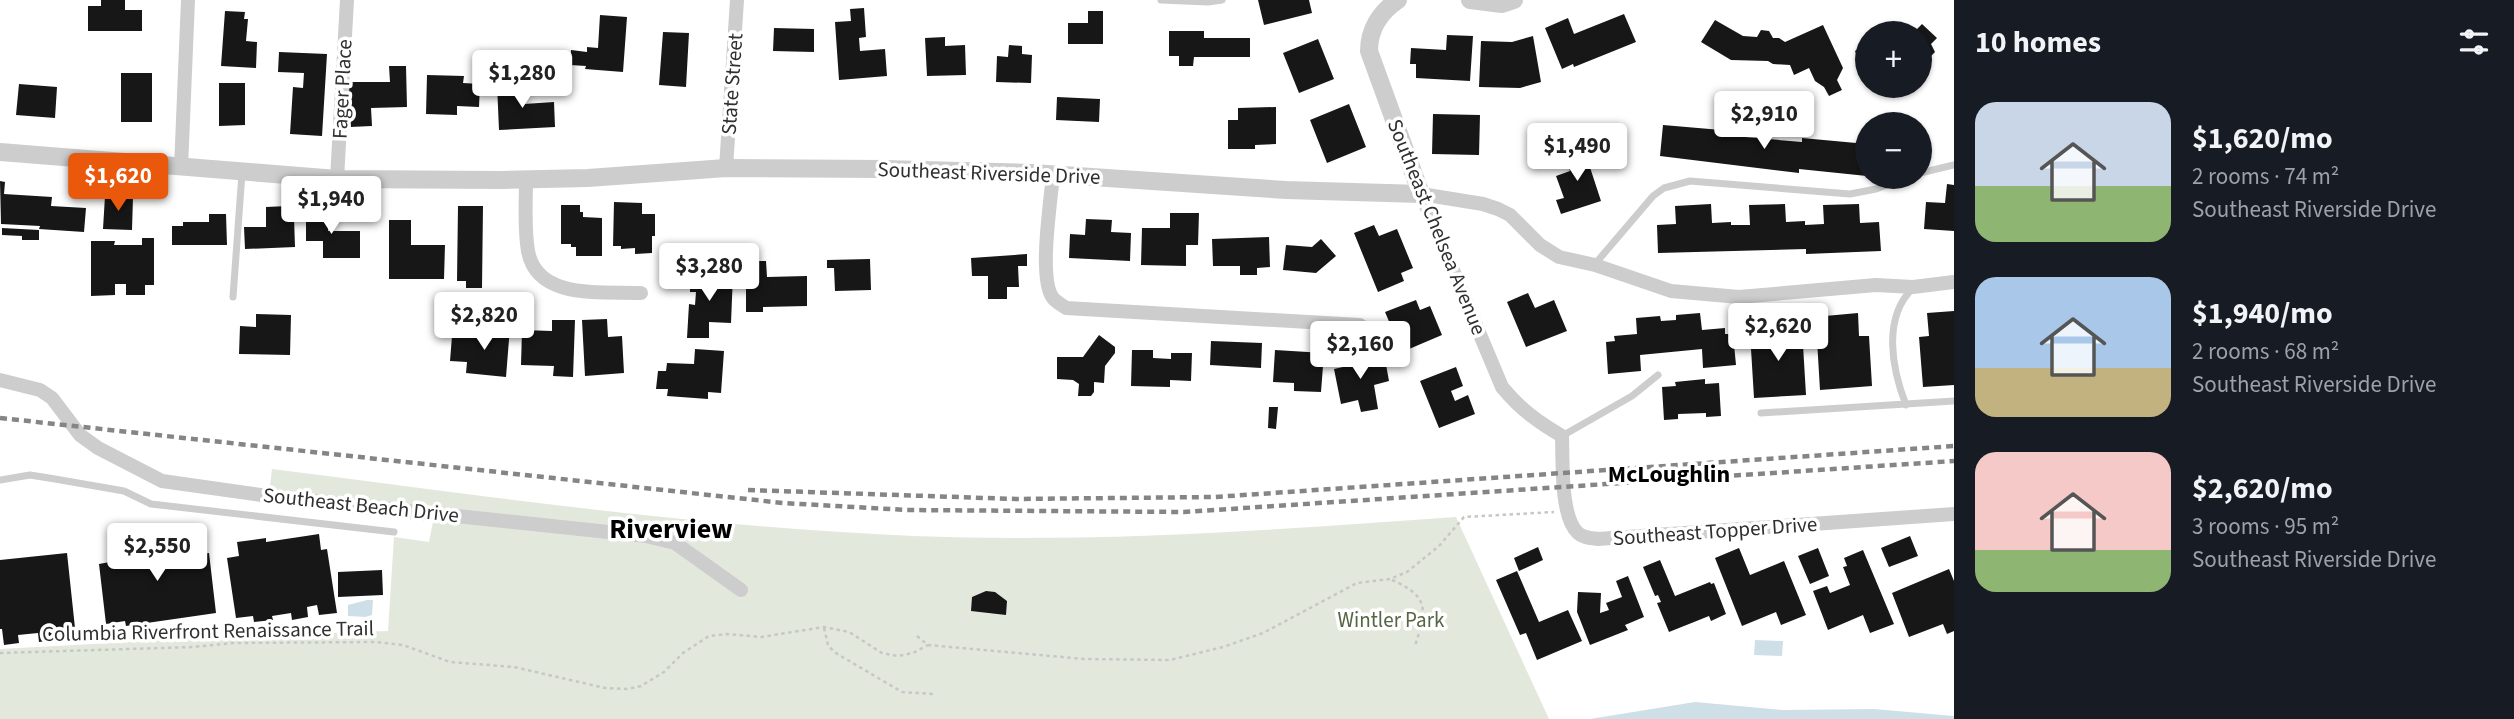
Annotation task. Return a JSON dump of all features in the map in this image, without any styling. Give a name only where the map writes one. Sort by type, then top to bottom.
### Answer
[{"type":"street","points":[[181,168],[188,0]]},
{"type":"street","name":"Fager Place","points":[[337,178],[347,0]]},
{"type":"street","name":"State Street","points":[[726,168],[737,0]]},
{"type":"street","name":"Southeast Chelsea Avenue","points":[[1398,0],[1389,6],[1377,21],[1369,38],[1369,51],[1422,194],[1502,387],[1518,407],[1562,436]]},
{"type":"street","points":[[1470,0],[1502,4],[1514,0]]},
{"type":"street","name":"Southeast Riverside Drive","points":[[0,152],[337,178],[587,178],[726,168],[884,169],[1053,174],[1286,190],[1422,194],[1498,209],[1510,215],[1540,245],[1559,257],[1595,265],[1671,291],[1739,297],[1876,285],[1913,287],[1954,282]]},
{"type":"street","points":[[1053,174],[1045,266],[1053,299],[1066,308],[1360,326]]},
{"type":"street","points":[[526,179],[528,251],[540,275],[563,288],[641,293]]},
{"type":"street","name":"Southeast Beach Drive","points":[[0,380],[40,390],[52,398],[80,435],[98,448],[162,481],[268,496],[646,536],[675,543],[741,590]]},
{"type":"street","name":"Southeast Topper Drive","points":[[1562,436],[1567,518],[1577,532],[1586,538],[1954,514]]},
{"type":"lane","points":[[1161,0],[1222,0]]},
{"type":"lane","points":[[1932,170],[1954,165]]},
{"type":"lane","points":[[233,297],[242,172]]},
{"type":"lane","points":[[1595,265],[1653,196],[1676,183],[1689,181],[1850,194],[1876,189]]},
{"type":"lane","points":[[1906,405],[1896,379],[1893,343],[1900,307],[1913,287]]},
{"type":"lane","points":[[1562,436],[1632,396],[1658,375]]},
{"type":"lane","points":[[1760,413],[1954,401]]},
{"type":"lane","points":[[0,481],[30,475],[124,491],[150,504],[394,532]]},
{"type":"path","points":[[1390,579],[1407,572],[1429,556],[1464,517],[1556,512],[1566,496]]},
{"type":"path","points":[[1390,579],[1408,587],[1422,603],[1424,620],[1415,646]]},
{"type":"path","name":"Columbia Riverfront Renaissance Trail","points":[[0,653],[193,647],[233,643],[376,642],[403,645],[450,662],[514,667],[606,688],[627,689],[641,686],[664,672],[682,653],[709,636],[727,634],[761,637],[824,627],[849,632],[883,653],[898,656],[913,653],[928,645],[1084,659],[1170,660],[1223,647],[1263,633],[1357,583],[1390,579]]},
{"type":"path","points":[[824,627],[828,645],[834,652],[902,692],[933,694]]},
{"type":"path","points":[[916,636],[928,645]]},
{"type":"green space","name":"Wintler Park","points":[[272,469],[672,518],[913,536],[1117,536],[1253,531],[1456,517],[1549,719],[0,719],[0,649],[388,631],[394,537],[429,542],[433,522],[268,504]]},
{"type":"shaded area","points":[[373,600],[372,615],[348,616],[348,605]]},
{"type":"shaded area","points":[[1755,640],[1783,641],[1782,656],[1754,655]]},
{"type":"shaded area","points":[[1695,702],[1782,710],[1874,709],[1954,716],[1954,719],[1590,719]]},
{"type":"building","points":[[101,0],[125,0],[125,10],[142,10],[142,31],[88,31],[88,6],[101,6]]},
{"type":"building","points":[[1258,0],[1309,0],[1312,13],[1264,25]]},
{"type":"building","points":[[864,8],[866,37],[859,38],[860,51],[885,49],[887,76],[839,80],[835,22],[851,21],[850,9]]},
{"type":"building","points":[[225,11],[245,12],[244,19],[248,19],[246,41],[257,42],[256,68],[221,66]]},
{"type":"building","points":[[1088,11],[1103,11],[1103,44],[1068,44],[1068,23],[1088,23]]},
{"type":"building","points":[[1624,14],[1636,42],[1574,67],[1573,64],[1562,69],[1545,28],[1568,18],[1574,34]]},
{"type":"building","points":[[600,15],[627,17],[623,72],[570,65],[571,50],[587,52],[587,47],[598,48]]},
{"type":"building","points":[[1715,20],[1743,36],[1757,37],[1761,30],[1769,31],[1773,38],[1785,42],[1823,25],[1843,68],[1837,80],[1842,90],[1829,96],[1824,87],[1815,81],[1809,68],[1794,75],[1790,65],[1768,61],[1731,60],[1701,42]]},
{"type":"building","points":[[774,28],[814,29],[814,52],[773,51]]},
{"type":"building","points":[[1169,31],[1204,31],[1204,38],[1250,38],[1250,57],[1194,57],[1193,66],[1179,66],[1179,56],[1169,56]]},
{"type":"building","points":[[663,32],[689,33],[686,87],[659,85]]},
{"type":"building","points":[[1447,35],[1473,36],[1470,81],[1416,78],[1416,64],[1410,64],[1411,48],[1446,50]]},
{"type":"building","points":[[1533,36],[1541,82],[1520,88],[1479,87],[1481,41],[1512,42]]},
{"type":"building","points":[[945,37],[945,46],[965,45],[966,75],[927,76],[925,38]]},
{"type":"building","points":[[1318,39],[1334,79],[1299,93],[1283,53]]},
{"type":"building","points":[[1009,45],[1022,46],[1022,54],[1032,55],[1031,83],[996,82],[997,56],[1008,57]]},
{"type":"building","points":[[279,52],[327,54],[322,136],[290,134],[293,87],[303,88],[304,73],[278,72]]},
{"type":"building","points":[[389,66],[406,66],[407,107],[371,108],[372,126],[350,127],[349,82],[390,82]]},
{"type":"building","points":[[121,73],[152,73],[152,122],[121,122]]},
{"type":"building","points":[[427,75],[464,76],[463,83],[480,84],[479,107],[457,106],[457,115],[426,114]]},
{"type":"building","points":[[219,83],[245,83],[245,125],[219,126]]},
{"type":"building","points":[[524,83],[524,104],[554,102],[555,127],[499,130],[497,84]]},
{"type":"building","points":[[19,84],[57,87],[55,118],[16,115]]},
{"type":"building","points":[[1057,97],[1100,99],[1099,122],[1056,120]]},
{"type":"building","points":[[1349,104],[1366,147],[1327,163],[1310,120]]},
{"type":"building","points":[[1276,107],[1276,144],[1255,145],[1255,149],[1228,149],[1228,120],[1238,120],[1238,108]]},
{"type":"building","points":[[1433,114],[1480,115],[1479,155],[1432,154]]},
{"type":"building","points":[[1663,125],[1733,131],[1733,136],[1855,143],[1855,175],[1799,169],[1799,173],[1660,156]]},
{"type":"building","points":[[1583,146],[1601,201],[1561,214],[1556,200],[1564,198],[1556,176],[1570,171],[1564,152]]},
{"type":"building","points":[[0,181],[5,182],[4,194],[52,197],[51,206],[86,208],[84,232],[1,224]]},
{"type":"building","points":[[1947,184],[1954,185],[1954,231],[1924,229],[1926,202],[1945,203]]},
{"type":"building","points":[[105,196],[133,197],[132,230],[103,229]]},
{"type":"building","points":[[614,202],[642,203],[642,214],[655,214],[652,253],[635,254],[635,248],[621,249],[621,246],[613,246]]},
{"type":"building","points":[[1711,204],[1712,223],[1750,225],[1749,205],[1785,204],[1786,222],[1805,221],[1805,225],[1824,224],[1823,205],[1859,204],[1860,223],[1879,222],[1881,251],[1806,254],[1806,249],[1658,253],[1657,225],[1676,224],[1675,206]]},
{"type":"building","points":[[561,205],[580,205],[583,217],[602,218],[602,256],[576,256],[576,247],[561,244]]},
{"type":"building","points":[[288,206],[288,217],[294,217],[295,247],[245,249],[244,227],[266,227],[266,207]]},
{"type":"building","points":[[458,206],[483,206],[482,288],[466,288],[466,281],[457,281]]},
{"type":"building","points":[[306,207],[329,207],[328,231],[360,231],[360,258],[323,258],[323,241],[306,241]]},
{"type":"building","points":[[1170,213],[1199,213],[1198,245],[1186,245],[1186,266],[1141,265],[1142,228],[1170,228]]},
{"type":"building","points":[[209,214],[226,214],[227,245],[172,245],[172,226],[183,226],[183,222],[209,222]]},
{"type":"building","points":[[1086,219],[1112,220],[1111,232],[1131,233],[1130,261],[1069,258],[1070,234],[1085,235]]},
{"type":"building","points":[[389,220],[411,220],[411,245],[445,245],[444,279],[389,279]]},
{"type":"building","points":[[1374,225],[1379,236],[1397,229],[1413,268],[1401,273],[1404,281],[1378,292],[1354,233]]},
{"type":"building","points":[[2,228],[39,230],[39,240],[22,240],[22,236],[2,235]]},
{"type":"building","points":[[1269,237],[1270,267],[1257,268],[1257,275],[1240,275],[1240,266],[1213,266],[1212,239]]},
{"type":"building","points":[[142,238],[154,238],[154,285],[145,285],[145,295],[126,295],[126,284],[115,284],[115,295],[91,296],[91,241],[115,241],[114,245],[142,245]]},
{"type":"building","points":[[1321,239],[1336,256],[1316,273],[1283,270],[1286,245],[1312,247]]},
{"type":"building","points":[[1027,254],[1027,266],[1018,266],[1019,287],[1007,287],[1007,299],[988,299],[988,276],[972,276],[971,258]]},
{"type":"building","points":[[870,259],[871,290],[835,291],[834,268],[827,268],[827,260]]},
{"type":"building","points":[[746,261],[766,261],[767,277],[807,276],[807,306],[763,307],[763,312],[746,312]]},
{"type":"building","points":[[690,273],[733,274],[731,323],[709,322],[709,338],[687,338],[689,304],[695,305],[696,292],[690,292]]},
{"type":"building","points":[[1528,293],[1535,308],[1554,300],[1567,331],[1526,347],[1507,302]]},
{"type":"building","points":[[1416,300],[1420,310],[1430,306],[1442,335],[1402,352],[1385,312]]},
{"type":"building","points":[[1954,311],[1954,385],[1923,387],[1919,337],[1929,336],[1927,313]]},
{"type":"building","points":[[1700,313],[1702,330],[1725,328],[1725,334],[1733,334],[1736,365],[1703,368],[1702,349],[1640,355],[1641,371],[1608,374],[1606,342],[1615,341],[1614,336],[1637,334],[1636,318],[1660,316],[1661,321],[1676,320],[1676,315]]},
{"type":"building","points":[[1858,313],[1859,336],[1869,336],[1872,386],[1820,390],[1817,340],[1827,339],[1825,316]]},
{"type":"building","points":[[256,314],[291,315],[290,355],[239,354],[240,326],[256,327]]},
{"type":"building","points":[[607,319],[608,337],[622,336],[624,373],[585,376],[582,320]]},
{"type":"building","points":[[552,320],[575,320],[573,377],[553,376],[554,366],[521,365],[522,330],[552,331]]},
{"type":"building","points":[[1791,322],[1793,345],[1803,345],[1806,395],[1754,398],[1751,349],[1760,348],[1759,324]]},
{"type":"building","points":[[486,325],[510,327],[506,377],[466,373],[467,362],[450,361],[452,336],[484,338]]},
{"type":"building","points":[[1099,335],[1115,347],[1115,353],[1105,366],[1104,383],[1094,382],[1091,396],[1078,396],[1079,384],[1073,380],[1057,379],[1057,357],[1083,357]]},
{"type":"building","points":[[1211,341],[1262,343],[1261,368],[1210,365]]},
{"type":"building","points":[[695,349],[724,351],[721,393],[708,392],[708,399],[667,396],[668,389],[656,389],[658,371],[666,371],[667,363],[694,364]]},
{"type":"building","points":[[1132,350],[1153,350],[1153,358],[1171,359],[1171,353],[1192,353],[1191,381],[1170,380],[1170,387],[1131,386]]},
{"type":"building","points":[[1275,350],[1324,353],[1321,392],[1294,391],[1294,383],[1273,382]]},
{"type":"building","points":[[1365,353],[1367,363],[1385,359],[1389,381],[1374,385],[1378,409],[1361,412],[1358,400],[1341,404],[1334,369],[1343,367],[1341,358]]},
{"type":"building","points":[[1456,367],[1463,386],[1451,391],[1455,401],[1468,395],[1475,414],[1439,428],[1420,381]]},
{"type":"building","points":[[1705,379],[1705,384],[1719,383],[1721,416],[1706,417],[1706,413],[1678,414],[1678,419],[1664,420],[1662,387],[1676,386],[1675,382]]},
{"type":"building","points":[[1269,407],[1278,407],[1276,429],[1268,428]]},
{"type":"building","points":[[319,534],[321,550],[327,549],[337,613],[319,615],[317,605],[307,607],[308,617],[292,620],[291,613],[272,616],[273,620],[254,622],[253,616],[236,618],[227,558],[239,556],[237,542],[266,538],[266,542]]},
{"type":"building","points":[[1910,536],[1918,556],[1889,567],[1881,548]]},
{"type":"building","points":[[199,540],[201,554],[209,553],[216,613],[126,626],[125,621],[106,624],[99,564],[110,562],[109,548]]},
{"type":"building","points":[[1538,547],[1543,560],[1519,571],[1514,558]]},
{"type":"building","points":[[1739,548],[1750,575],[1784,561],[1806,615],[1781,625],[1776,612],[1742,626],[1715,558]]},
{"type":"building","points":[[1818,548],[1829,576],[1810,584],[1798,556]]},
{"type":"building","points":[[1863,550],[1894,624],[1870,633],[1863,615],[1828,630],[1813,591],[1827,586],[1830,593],[1850,585],[1843,567],[1847,566],[1844,558]]},
{"type":"building","points":[[67,553],[75,628],[54,630],[55,640],[39,642],[38,633],[18,635],[19,643],[4,645],[0,629],[0,560]]},
{"type":"building","points":[[1660,560],[1675,596],[1710,582],[1714,583],[1726,614],[1711,621],[1709,616],[1669,632],[1657,603],[1661,602],[1658,595],[1655,596],[1643,567]]},
{"type":"building","points":[[1949,569],[1954,581],[1954,631],[1947,634],[1943,624],[1909,637],[1892,593]]},
{"type":"building","points":[[382,570],[383,595],[338,597],[338,572]]},
{"type":"building","points":[[1517,571],[1539,622],[1568,610],[1582,641],[1537,660],[1526,633],[1520,635],[1496,580]]},
{"type":"building","points":[[1628,576],[1644,617],[1625,625],[1628,630],[1590,645],[1577,612],[1578,592],[1601,593],[1600,613],[1609,610],[1606,603],[1622,597],[1616,581]]},
{"type":"building","points":[[986,591],[995,592],[1007,601],[1006,615],[971,611],[972,597]]},
{"type":"railway","points":[[0,418],[783,503],[907,510],[1184,512],[1954,461]]},
{"type":"railway","points":[[748,490],[1016,499],[1215,497],[1954,446]]},
{"type":"district","name":"McLoughlin","points":[[1669,474]]},
{"type":"district","name":"Riverview","points":[[671,528]]}]
